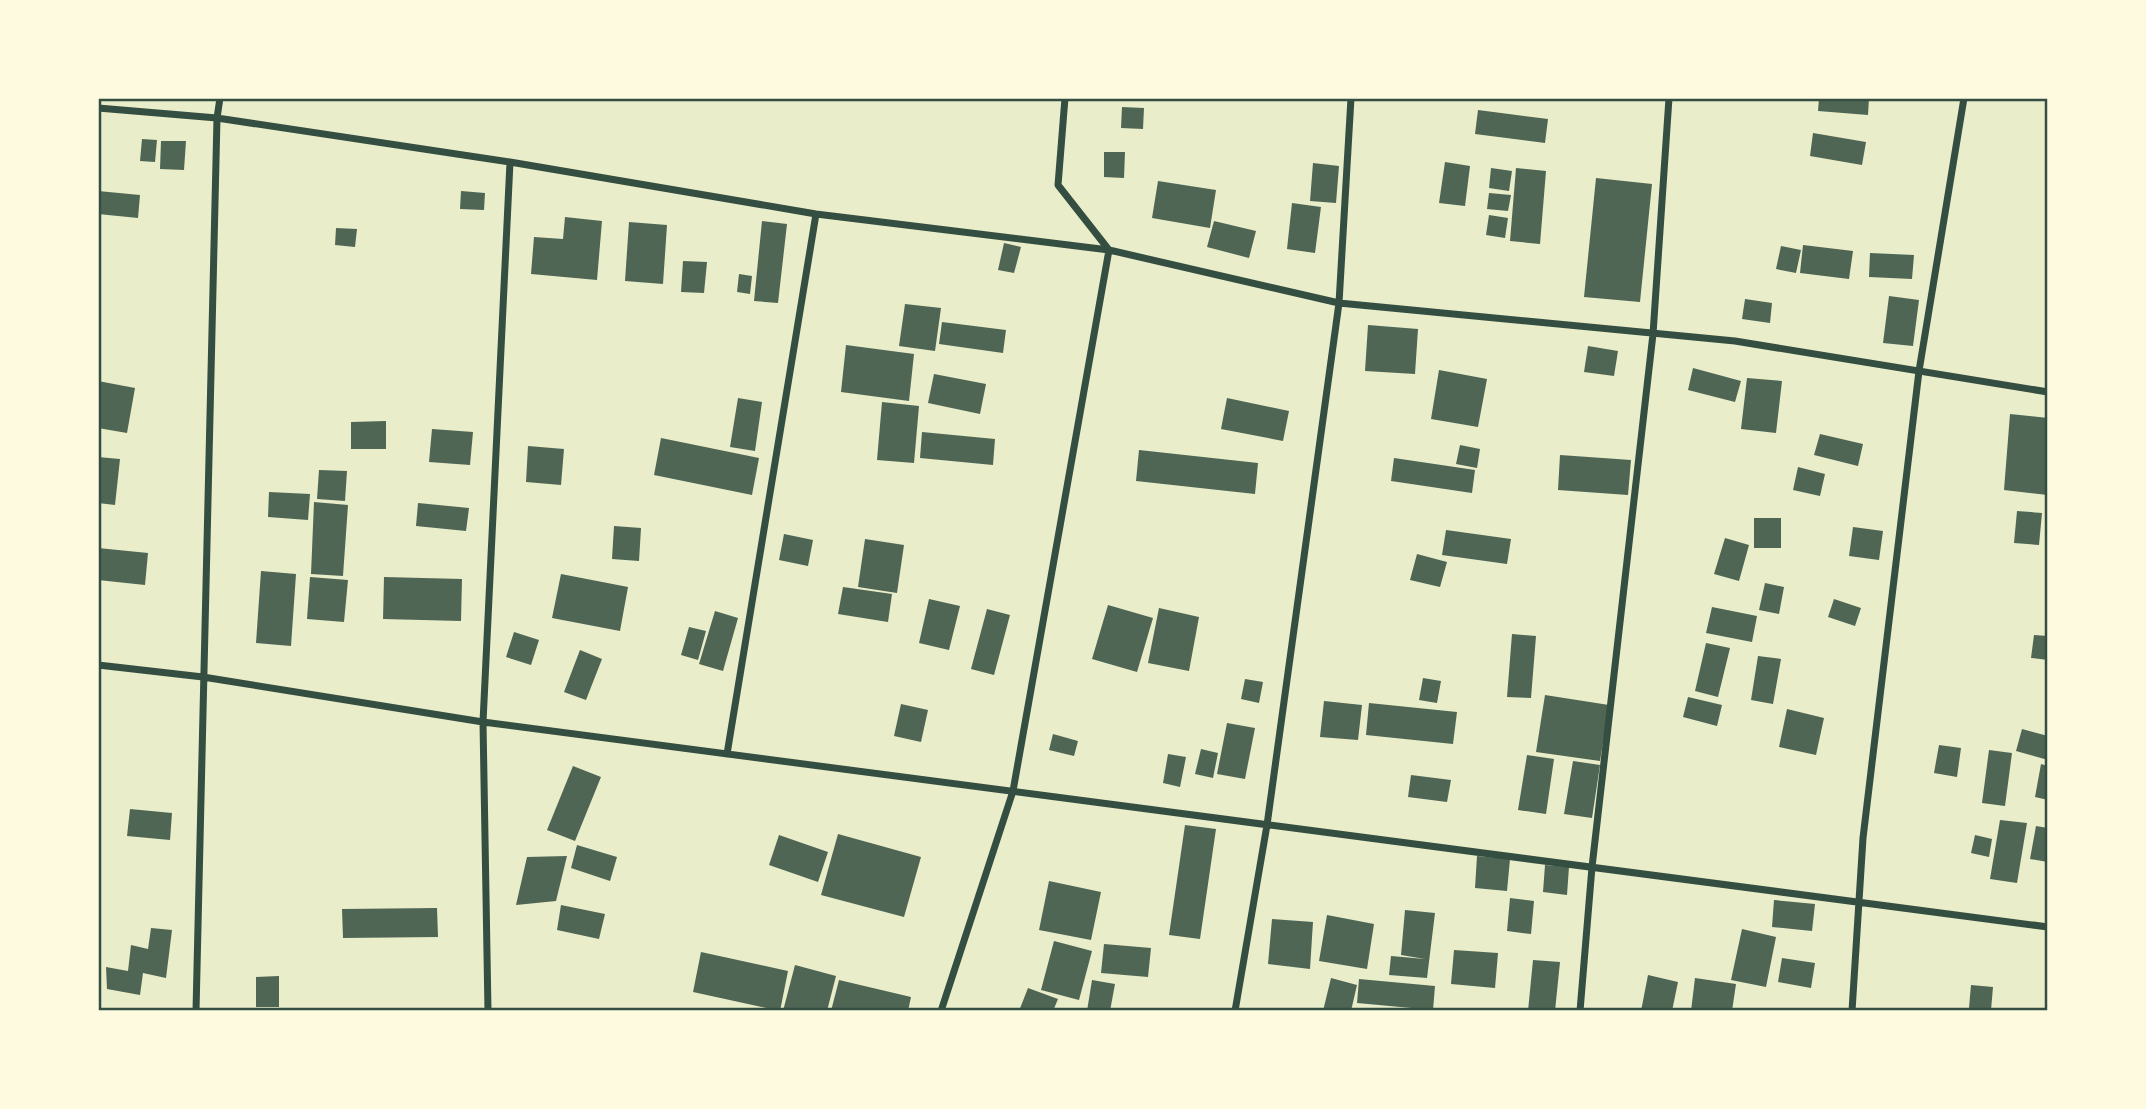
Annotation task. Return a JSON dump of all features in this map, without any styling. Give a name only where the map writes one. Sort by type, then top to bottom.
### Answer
[{"type":"street","points":[[195,1011],[217,118],[220,98]]},
{"type":"street","points":[[941,1011],[1013,791],[1109,250],[1058,185],[1065,98]]},
{"type":"street","points":[[1236,1011],[1267,825],[1339,303],[1351,98]]},
{"type":"street","points":[[1580,1011],[1592,867],[1653,334],[1669,98]]},
{"type":"street","points":[[1852,1011],[1863,838],[1919,371],[1964,98]]},
{"type":"street","points":[[98,108],[217,118],[509,162],[816,214],[1109,250],[1339,303],[1735,341],[2048,392]]},
{"type":"street","points":[[488,1011],[482,722],[509,162]]},
{"type":"street","points":[[727,754],[816,214]]},
{"type":"street","points":[[98,666],[203,677],[482,722],[2048,927]]},
{"type":"building","points":[[1819,98],[1869,98],[1868,115],[1818,111]]},
{"type":"building","points":[[1122,107],[1144,108],[1143,129],[1121,128]]},
{"type":"building","points":[[1478,110],[1548,119],[1545,143],[1475,134]]},
{"type":"building","points":[[1813,133],[1866,142],[1862,165],[1810,156]]},
{"type":"building","points":[[142,139],[157,140],[155,162],[140,161]]},
{"type":"building","points":[[161,141],[186,141],[184,170],[160,169]]},
{"type":"building","points":[[1104,152],[1125,152],[1124,178],[1104,177]]},
{"type":"building","points":[[1445,162],[1470,166],[1465,206],[1439,203]]},
{"type":"building","points":[[1313,163],[1339,166],[1336,203],[1310,201]]},
{"type":"building","points":[[1491,168],[1512,171],[1509,191],[1489,188]]},
{"type":"building","points":[[1516,168],[1546,171],[1540,244],[1510,241]]},
{"type":"building","points":[[1596,178],[1652,184],[1640,302],[1584,297]]},
{"type":"building","points":[[1158,181],[1216,190],[1210,228],[1152,218]]},
{"type":"building","points":[[98,191],[140,195],[138,218],[98,214]]},
{"type":"building","points":[[461,191],[485,193],[484,210],[460,209]]},
{"type":"building","points":[[1489,193],[1511,195],[1508,211],[1487,209]]},
{"type":"building","points":[[1292,203],[1321,207],[1315,253],[1287,249]]},
{"type":"building","points":[[1489,215],[1508,218],[1505,238],[1486,235]]},
{"type":"building","points":[[565,217],[602,221],[597,280],[531,274],[534,237],[563,239]]},
{"type":"building","points":[[762,221],[787,224],[778,303],[754,301]]},
{"type":"building","points":[[1214,221],[1256,231],[1249,258],[1207,247]]},
{"type":"building","points":[[629,222],[667,225],[663,284],[625,281]]},
{"type":"building","points":[[336,228],[357,229],[355,247],[335,245]]},
{"type":"building","points":[[1004,243],[1021,247],[1014,273],[998,270]]},
{"type":"building","points":[[1803,245],[1853,251],[1849,279],[1800,273]]},
{"type":"building","points":[[1781,246],[1801,250],[1796,273],[1776,269]]},
{"type":"building","points":[[1870,253],[1914,255],[1912,279],[1869,277]]},
{"type":"building","points":[[683,261],[707,262],[704,293],[681,292]]},
{"type":"building","points":[[739,274],[752,276],[750,294],[737,292]]},
{"type":"building","points":[[1889,296],[1919,300],[1913,346],[1883,343]]},
{"type":"building","points":[[1745,299],[1772,303],[1770,323],[1742,319]]},
{"type":"building","points":[[905,304],[941,308],[935,351],[899,346]]},
{"type":"building","points":[[942,322],[1006,330],[1003,353],[939,344]]},
{"type":"building","points":[[1368,325],[1418,329],[1415,374],[1365,371]]},
{"type":"building","points":[[846,345],[914,354],[909,401],[841,392]]},
{"type":"building","points":[[1588,346],[1618,351],[1614,376],[1584,372]]},
{"type":"building","points":[[1693,368],[1741,381],[1735,402],[1688,390]]},
{"type":"building","points":[[1439,370],[1487,379],[1478,427],[1431,419]]},
{"type":"building","points":[[934,374],[986,384],[980,414],[928,403]]},
{"type":"building","points":[[1747,378],[1782,381],[1776,433],[1741,429]]},
{"type":"building","points":[[98,381],[135,388],[127,433],[98,428]]},
{"type":"building","points":[[738,398],[762,402],[755,451],[730,447]]},
{"type":"building","points":[[1227,398],[1289,411],[1283,441],[1221,429]]},
{"type":"building","points":[[882,402],[919,406],[914,463],[877,460]]},
{"type":"building","points":[[2010,414],[2048,418],[2048,495],[2004,490]]},
{"type":"building","points":[[386,421],[386,449],[351,449],[351,422]]},
{"type":"building","points":[[432,429],[473,432],[470,465],[429,462]]},
{"type":"building","points":[[922,432],[995,439],[993,465],[920,458]]},
{"type":"building","points":[[1820,434],[1863,444],[1858,466],[1814,455]]},
{"type":"building","points":[[661,438],[759,458],[752,495],[654,475]]},
{"type":"building","points":[[1460,445],[1480,449],[1477,468],[1456,464]]},
{"type":"building","points":[[528,446],[564,449],[561,485],[526,482]]},
{"type":"building","points":[[1139,450],[1258,463],[1255,494],[1136,481]]},
{"type":"building","points":[[1560,455],[1631,460],[1628,495],[1558,490]]},
{"type":"building","points":[[98,457],[120,459],[115,505],[98,503]]},
{"type":"building","points":[[1394,458],[1475,470],[1472,493],[1391,481]]},
{"type":"building","points":[[1798,467],[1825,474],[1820,496],[1793,490]]},
{"type":"building","points":[[319,470],[347,471],[345,501],[317,499]]},
{"type":"building","points":[[269,492],[310,494],[308,520],[268,517]]},
{"type":"building","points":[[314,502],[348,505],[343,576],[311,574]]},
{"type":"building","points":[[418,503],[469,508],[466,531],[416,526]]},
{"type":"building","points":[[2017,511],[2042,513],[2039,545],[2014,543]]},
{"type":"building","points":[[1754,518],[1781,518],[1781,548],[1754,548]]},
{"type":"building","points":[[614,526],[641,528],[639,561],[612,559]]},
{"type":"building","points":[[1853,527],[1883,531],[1879,560],[1849,556]]},
{"type":"building","points":[[1446,530],[1511,539],[1507,564],[1442,555]]},
{"type":"building","points":[[784,534],[813,540],[808,566],[779,560]]},
{"type":"building","points":[[1725,538],[1749,545],[1739,581],[1714,574]]},
{"type":"building","points":[[865,539],[904,545],[897,593],[858,587]]},
{"type":"building","points":[[98,548],[148,553],[145,585],[98,580]]},
{"type":"building","points":[[1417,554],[1447,562],[1440,587],[1410,580]]},
{"type":"building","points":[[261,571],[296,574],[291,646],[256,643]]},
{"type":"building","points":[[561,574],[628,587],[620,631],[552,618]]},
{"type":"building","points":[[310,577],[348,580],[344,622],[307,619]]},
{"type":"building","points":[[384,577],[462,579],[461,621],[383,619]]},
{"type":"building","points":[[1765,583],[1784,587],[1779,614],[1759,610]]},
{"type":"building","points":[[843,587],[892,594],[888,622],[838,614]]},
{"type":"building","points":[[929,599],[960,606],[949,650],[919,643]]},
{"type":"building","points":[[1834,599],[1861,608],[1855,626],[1828,617]]},
{"type":"building","points":[[1108,605],[1153,618],[1137,672],[1092,659]]},
{"type":"building","points":[[1712,607],[1757,616],[1752,642],[1706,633]]},
{"type":"building","points":[[1159,608],[1199,617],[1189,671],[1148,663]]},
{"type":"building","points":[[987,609],[1010,615],[994,675],[971,669]]},
{"type":"building","points":[[715,611],[738,618],[723,671],[699,664]]},
{"type":"building","points":[[689,627],[706,631],[698,660],[681,655]]},
{"type":"building","points":[[514,632],[539,640],[531,665],[506,657]]},
{"type":"building","points":[[1512,634],[1536,636],[1531,698],[1507,697]]},
{"type":"building","points":[[2034,635],[2048,636],[2048,660],[2031,658]]},
{"type":"building","points":[[1706,643],[1730,648],[1718,697],[1695,691]]},
{"type":"building","points":[[580,650],[602,659],[586,700],[564,692]]},
{"type":"building","points":[[1758,656],[1781,659],[1773,704],[1751,700]]},
{"type":"building","points":[[1423,678],[1441,681],[1437,703],[1419,700]]},
{"type":"building","points":[[1245,679],[1263,682],[1259,703],[1241,699]]},
{"type":"building","points":[[1545,695],[1609,705],[1600,761],[1536,752]]},
{"type":"building","points":[[1688,697],[1722,705],[1717,726],[1683,717]]},
{"type":"building","points":[[1324,701],[1362,705],[1358,740],[1320,737]]},
{"type":"building","points":[[1369,703],[1457,712],[1453,744],[1366,735]]},
{"type":"building","points":[[901,704],[928,710],[921,742],[894,736]]},
{"type":"building","points":[[1787,709],[1824,718],[1816,755],[1779,747]]},
{"type":"building","points":[[1227,723],[1255,728],[1245,779],[1217,774]]},
{"type":"building","points":[[2022,729],[2048,736],[2048,760],[2016,751]]},
{"type":"building","points":[[1053,734],[1078,741],[1074,756],[1049,750]]},
{"type":"building","points":[[1939,745],[1961,748],[1957,777],[1934,773]]},
{"type":"building","points":[[1201,749],[1218,753],[1213,778],[1195,774]]},
{"type":"building","points":[[1989,750],[2012,753],[2005,806],[1982,803]]},
{"type":"building","points":[[1168,754],[1186,757],[1180,787],[1163,783]]},
{"type":"building","points":[[1527,755],[1554,759],[1546,814],[1518,810]]},
{"type":"building","points":[[1573,761],[1600,765],[1592,818],[1564,814]]},
{"type":"building","points":[[2041,764],[2048,766],[2048,800],[2035,797]]},
{"type":"building","points":[[573,766],[601,777],[575,841],[547,830]]},
{"type":"building","points":[[1411,775],[1451,780],[1447,802],[1408,797]]},
{"type":"building","points":[[130,809],[172,813],[170,840],[127,836]]},
{"type":"building","points":[[2000,820],[2027,823],[2017,883],[1990,879]]},
{"type":"building","points":[[1185,825],[1216,829],[1200,939],[1169,935]]},
{"type":"building","points":[[2036,826],[2048,828],[2048,862],[2030,859]]},
{"type":"building","points":[[838,834],[921,857],[904,917],[821,895]]},
{"type":"building","points":[[779,835],[828,852],[818,882],[769,865]]},
{"type":"building","points":[[1975,835],[1992,839],[1989,857],[1971,853]]},
{"type":"building","points":[[577,845],[617,857],[610,881],[571,868]]},
{"type":"building","points":[[567,856],[556,901],[516,905],[527,857]]},
{"type":"building","points":[[1477,856],[1510,859],[1507,891],[1475,888]]},
{"type":"building","points":[[1545,865],[1569,867],[1567,895],[1543,892]]},
{"type":"building","points":[[1049,881],[1101,892],[1091,940],[1039,930]]},
{"type":"building","points":[[1510,898],[1534,901],[1531,934],[1507,931]]},
{"type":"building","points":[[1774,900],[1815,904],[1812,931],[1772,927]]},
{"type":"building","points":[[561,905],[605,914],[599,939],[557,930]]},
{"type":"building","points":[[437,908],[438,937],[343,938],[342,909]]},
{"type":"building","points":[[1405,910],[1435,913],[1427,978],[1389,975],[1391,956],[1425,959],[1401,955]]},
{"type":"building","points":[[1327,915],[1374,924],[1367,969],[1319,961]]},
{"type":"building","points":[[1272,919],[1313,922],[1310,969],[1268,964]]},
{"type":"building","points":[[151,928],[172,930],[166,978],[143,973],[140,995],[107,989],[106,967],[128,971],[131,945],[148,949]]},
{"type":"building","points":[[1742,929],[1776,937],[1766,987],[1731,980]]},
{"type":"building","points":[[1054,941],[1092,951],[1079,1000],[1041,990]]},
{"type":"building","points":[[1104,944],[1151,948],[1148,977],[1101,973]]},
{"type":"building","points":[[1454,950],[1498,953],[1495,988],[1451,984]]},
{"type":"building","points":[[701,952],[788,971],[780,1011],[693,992]]},
{"type":"building","points":[[1782,958],[1815,963],[1811,988],[1778,982]]},
{"type":"building","points":[[1533,960],[1560,962],[1555,1011],[1528,1011]]},
{"type":"building","points":[[795,965],[836,976],[827,1011],[783,1011]]},
{"type":"building","points":[[1648,975],[1678,982],[1672,1011],[1641,1011]]},
{"type":"building","points":[[279,976],[279,1007],[256,1007],[256,977]]},
{"type":"building","points":[[1331,978],[1357,985],[1351,1011],[1323,1011]]},
{"type":"building","points":[[1695,978],[1736,984],[1732,1011],[1691,1011]]},
{"type":"building","points":[[1359,979],[1435,986],[1433,1010],[1357,1003]]},
{"type":"building","points":[[839,980],[911,997],[908,1011],[831,1011]]},
{"type":"building","points":[[1092,980],[1115,984],[1110,1011],[1087,1011]]},
{"type":"building","points":[[1971,985],[1993,987],[1991,1010],[1969,1008]]},
{"type":"building","points":[[1028,988],[1058,999],[1053,1011],[1019,1011]]}]
